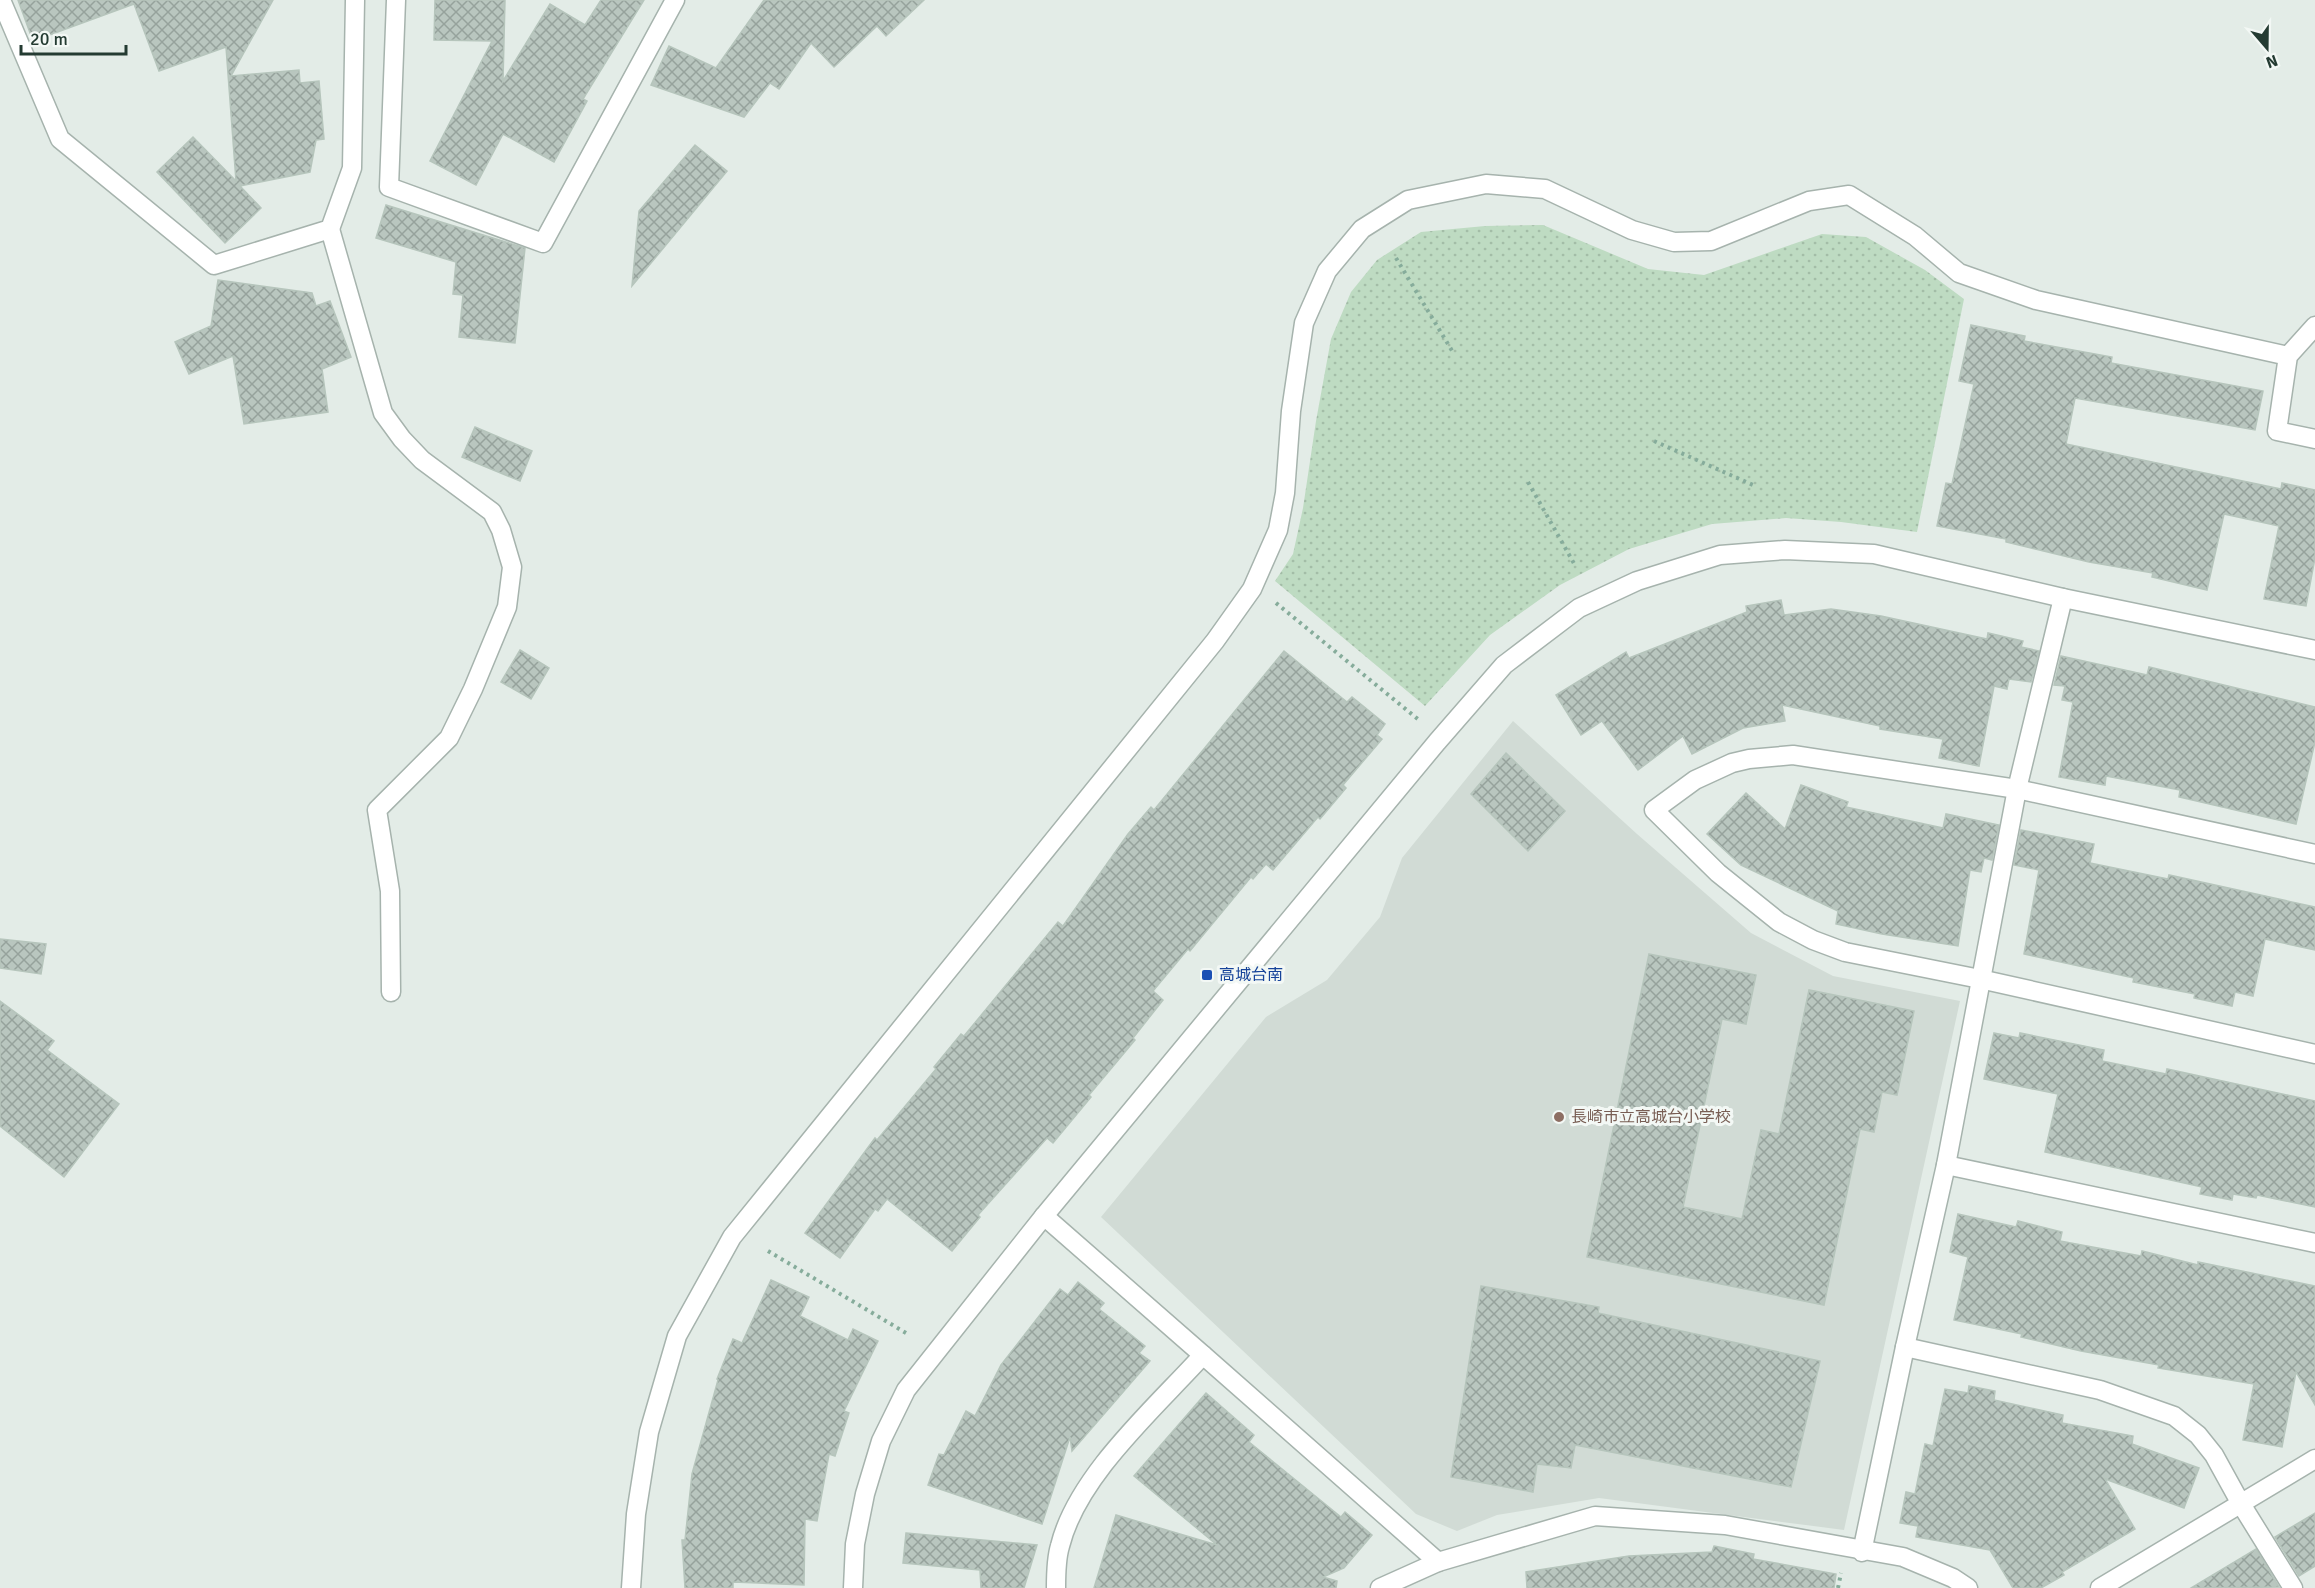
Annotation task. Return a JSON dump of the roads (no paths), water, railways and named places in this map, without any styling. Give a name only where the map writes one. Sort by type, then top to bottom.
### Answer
[{"type":"street","points":[[2,0],[60,139],[214,265],[330,229]]},
{"type":"street","points":[[355,0],[352,168],[330,229],[383,413],[402,439],[422,459],[492,512],[501,530],[512,567],[507,607],[473,689],[449,738],[377,810],[390,891],[391,992]]},
{"type":"street","points":[[396,0],[389,187],[543,243],[675,0]]},
{"type":"street","points":[[631,1588],[636,1514],[649,1432],[677,1336],[732,1237],[1215,641],[1252,589],[1278,530],[1283,502],[1291,411],[1305,323],[1327,271],[1362,229],[1408,200],[1486,184],[1545,189],[1632,230],[1674,242],[1711,241],[1809,201],[1849,195],[1915,236],[1959,273],[2002,290],[2036,300],[2288,356]]},
{"type":"street","points":[[2315,326],[2288,356],[2277,431],[2315,439]]},
{"type":"street","points":[[853,1588],[855,1544],[865,1494],[881,1441],[906,1390],[1044,1216],[1444,733],[1504,665],[1579,608],[1637,581],[1720,555],[1785,550],[1874,554],[2063,598],[2315,650]]},
{"type":"street","points":[[1862,1551],[1946,1165],[2017,789],[2063,598]]},
{"type":"street","points":[[2315,854],[2017,789],[1793,755],[1732,763],[1695,780],[1654,810],[1718,873],[1779,922],[1814,940],[1845,952],[1980,978],[2315,1054]]},
{"type":"street","points":[[1946,1165],[2315,1243]]},
{"type":"street","points":[[1044,1216],[1438,1562]]},
{"type":"street","points":[[1905,1347],[2100,1390],[2174,1416],[2198,1436],[2214,1455],[2241,1504],[2293,1588]]},
{"type":"street","points":[[1056,1588],[1059,1548],[1065,1531],[1076,1507],[1099,1469],[1203,1356]]},
{"type":"street","points":[[2100,1588],[2315,1459]]},
{"type":"street","points":[[1380,1588],[1438,1562],[1595,1516],[1725,1525],[1903,1557],[1953,1578],[1968,1588]]},
{"type":"place","name":"高城台南","points":[[1207,975]]},
{"type":"place","name":"長崎市立高城台小学校","points":[[1559,1117]]}]
